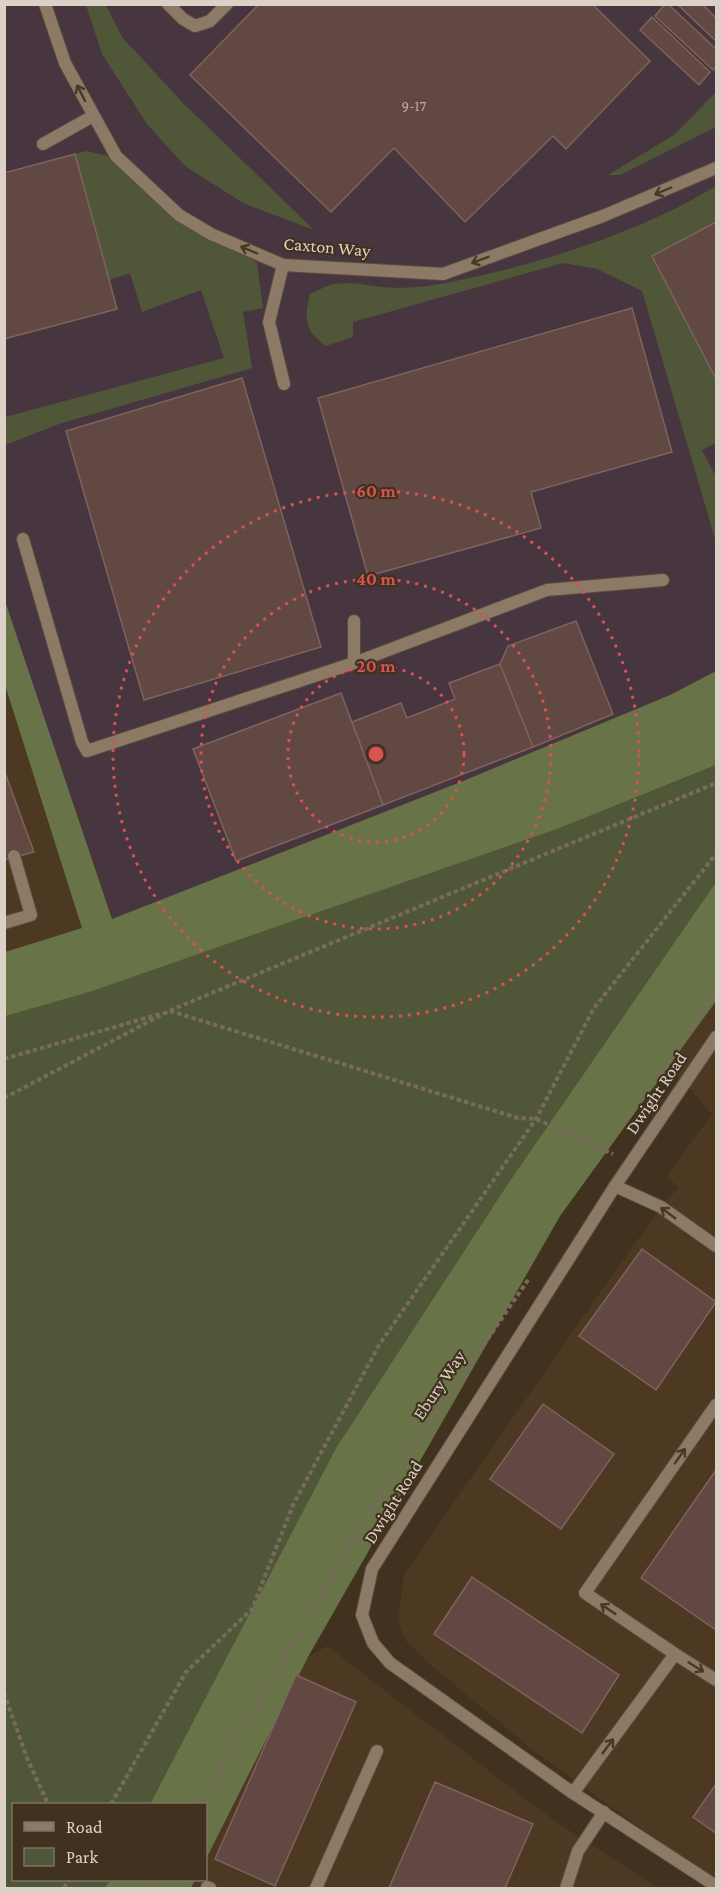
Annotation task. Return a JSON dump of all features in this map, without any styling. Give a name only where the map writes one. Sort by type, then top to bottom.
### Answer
[{"type":"street","name":"Caxton Way","points":[[45,4],[65,63],[116,156],[179,215],[211,234],[283,265],[443,274],[603,216],[717,168]]},
{"type":"street","points":[[168,4],[183,19],[195,26],[210,21],[227,4]]},
{"type":"street","points":[[43,144],[93,116]]},
{"type":"street","points":[[283,265],[269,322],[284,384]]},
{"type":"street","points":[[23,539],[50,637],[87,752],[354,663],[547,590],[663,580]]},
{"type":"street","points":[[354,621],[354,663]]},
{"type":"street","points":[[4,924],[31,915],[14,856]]},
{"type":"street","name":"Dwight Road","points":[[717,1037],[615,1186],[372,1569],[362,1616],[373,1643],[390,1663],[573,1793],[717,1886]]},
{"type":"street","points":[[615,1186],[661,1208],[717,1246]]},
{"type":"street","points":[[717,1405],[585,1593],[717,1680]]},
{"type":"street","points":[[573,1793],[675,1654]]},
{"type":"street","points":[[316,1888],[377,1751]]},
{"type":"street","points":[[566,1888],[579,1851],[604,1812]]},
{"type":"path","points":[[4,1098],[171,1010],[717,783]]},
{"type":"path","points":[[112,1803],[186,1672],[252,1609],[293,1504],[379,1345],[536,1119],[594,1008],[717,854]]},
{"type":"path","points":[[650,1094],[717,990]]},
{"type":"path","points":[[4,1059],[171,1010],[518,1118],[536,1119],[614,1154]]},
{"type":"path","points":[[607,1164],[620,1144]]},
{"type":"path","name":"Ebury Way","points":[[200,1803],[378,1499],[533,1272]]},
{"type":"path","points":[[4,1693],[27,1758],[48,1803]]},
{"type":"shaded area","points":[[4,5],[716,5],[716,671],[670,695],[463,781],[112,919],[5,602]]},
{"type":"shaded area","points":[[4,602],[112,919],[5,952],[4,952]]},
{"type":"shaded area","points":[[716,1001],[716,1882],[535,1752],[431,1665],[405,1640],[398,1621],[404,1574],[592,1304],[661,1207],[679,1187],[666,1177],[712,1114],[669,1066]]},
{"type":"shaded area","points":[[327,1646],[549,1817],[658,1888],[191,1888],[194,1881],[207,1881],[207,1857],[308,1657]]},
{"type":"green space","points":[[86,5],[106,5],[122,37],[182,102],[314,230],[243,203],[185,166],[147,124],[102,54]]},
{"type":"green space","points":[[716,92],[716,127],[620,175],[608,175],[674,135]]},
{"type":"green space","points":[[86,151],[113,157],[147,185],[257,263],[263,308],[243,312],[252,368],[62,423],[5,445],[5,417],[224,358],[201,290],[142,312],[130,273],[109,280],[75,154]]},
{"type":"green space","points":[[716,186],[716,222],[652,256],[716,379],[716,443],[702,450],[716,477],[716,542],[642,291],[597,269],[563,263],[353,322],[353,337],[326,346],[313,335],[310,329],[307,310],[310,294],[329,286],[347,283],[388,288],[421,287],[513,268],[621,233]]},
{"type":"green space","points":[[5,601],[112,919],[463,781],[670,695],[716,671],[716,765],[560,828],[93,991],[5,1016],[5,952],[82,928],[5,685]]},
{"type":"green space","points":[[716,765],[716,882],[507,1185],[336,1448],[151,1803],[12,1803],[12,1881],[109,1881],[105,1888],[5,1888],[5,1015],[93,991],[560,828]]},
{"type":"green space","points":[[716,882],[716,1001],[560,1216],[308,1657],[207,1857],[207,1803],[151,1803],[336,1448],[507,1185]]},
{"type":"green space","points":[[109,1881],[194,1881],[191,1888],[105,1888]]},
{"type":"building","points":[[259,4],[592,4],[650,61],[566,149],[553,136],[465,222],[394,148],[331,212],[190,75]]},
{"type":"building","points":[[665,4],[668,4],[716,49],[716,67],[713,70],[655,16]]},
{"type":"building","points":[[677,4],[702,4],[716,18],[716,41]]},
{"type":"building","points":[[652,17],[710,72],[699,85],[640,30]]},
{"type":"building","points":[[75,154],[117,309],[4,339],[4,173]]},
{"type":"building","points":[[716,222],[716,379],[652,256]]},
{"type":"building","points":[[632,308],[672,452],[531,492],[541,528],[368,576],[318,398]]},
{"type":"building","points":[[242,378],[321,647],[144,700],[66,431]]},
{"type":"building","points":[[576,621],[613,714],[533,747],[500,664],[508,646]]},
{"type":"building","points":[[500,664],[533,747],[383,805],[352,722],[401,703],[407,718],[455,699],[449,683]]},
{"type":"building","points":[[341,693],[383,805],[236,861],[193,749]]},
{"type":"building","points":[[4,770],[34,852],[4,860]]},
{"type":"building","points":[[642,1249],[716,1302],[656,1390],[579,1336]]},
{"type":"building","points":[[543,1404],[614,1454],[561,1529],[490,1479]]},
{"type":"building","points":[[716,1470],[716,1630],[641,1578]]},
{"type":"building","points":[[472,1577],[619,1675],[582,1733],[434,1634]]},
{"type":"building","points":[[296,1675],[356,1702],[275,1886],[215,1859]]},
{"type":"building","points":[[435,1782],[533,1824],[505,1888],[389,1888]]},
{"type":"building","points":[[716,1784],[716,1833],[693,1817]]}]
